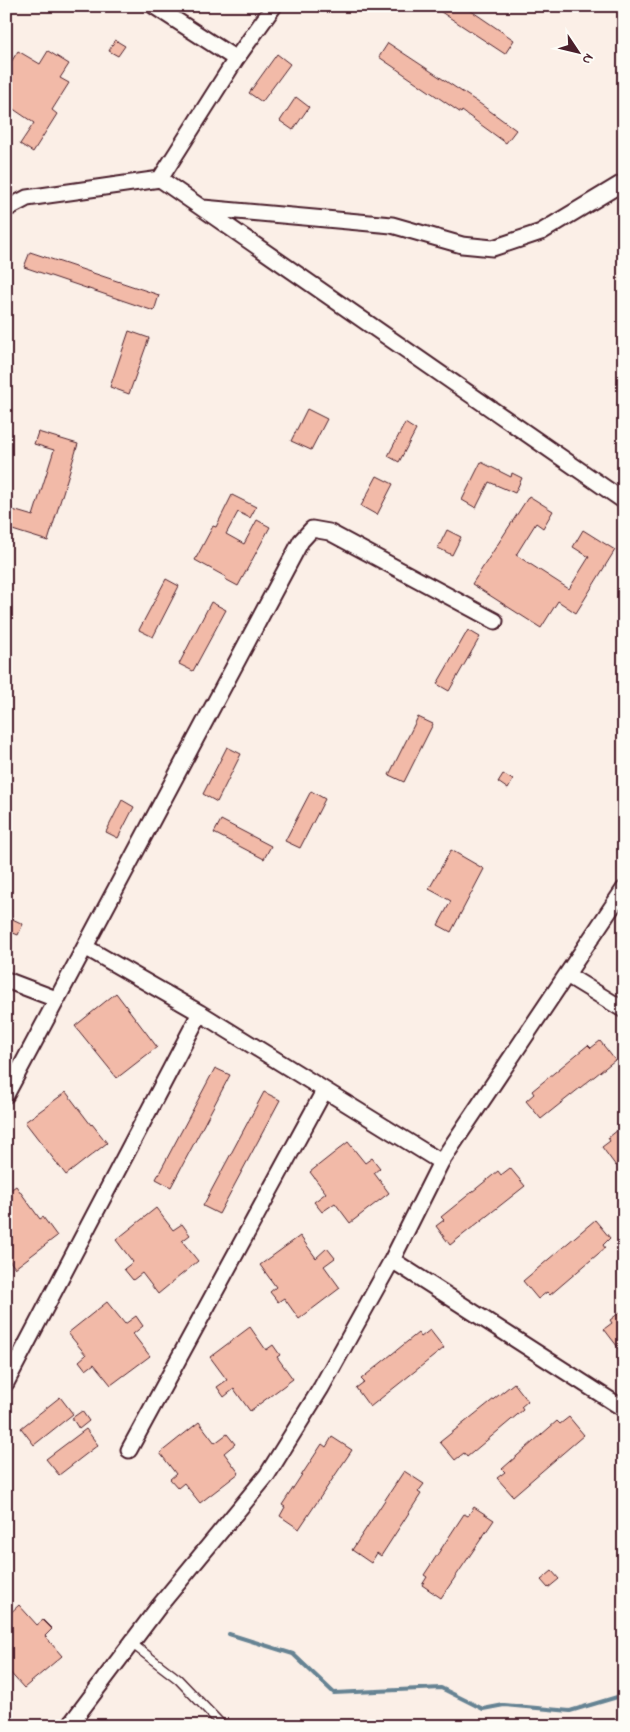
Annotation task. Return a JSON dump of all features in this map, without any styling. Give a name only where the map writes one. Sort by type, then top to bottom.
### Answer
[{"type":"street","points":[[154,6],[236,60]]},
{"type":"street","points":[[160,179],[236,60],[274,6]]},
{"type":"street","points":[[6,209],[27,198],[160,179],[624,501]]},
{"type":"street","points":[[202,208],[392,225],[462,245],[493,248],[541,232],[624,182]]},
{"type":"street","points":[[6,1095],[296,549],[312,529],[329,532],[495,621]]},
{"type":"street","points":[[70,1726],[160,1605],[267,1475],[321,1388],[392,1260],[441,1162],[624,890]]},
{"type":"street","points":[[85,947],[200,1012],[324,1091],[441,1162]]},
{"type":"street","points":[[567,975],[624,1010]]},
{"type":"street","points":[[6,980],[56,999]]},
{"type":"street","points":[[6,1383],[200,1012]]},
{"type":"street","points":[[129,1450],[324,1091]]},
{"type":"street","points":[[392,1260],[624,1409]]},
{"type":"lane","points":[[131,1644],[178,1679],[223,1726]]},
{"type":"building","points":[[432,6],[464,6],[514,40],[505,54]]},
{"type":"building","points":[[115,40],[125,46],[118,56],[109,51]]},
{"type":"building","points":[[388,43],[479,103],[516,130],[506,143],[462,111],[461,113],[379,57]]},
{"type":"building","points":[[18,51],[40,64],[48,51],[69,64],[60,78],[69,83],[52,110],[57,114],[33,152],[20,144],[34,123],[6,104],[6,70]]},
{"type":"building","points":[[277,54],[290,64],[262,102],[249,93]]},
{"type":"building","points":[[296,97],[309,107],[293,130],[280,121]]},
{"type":"building","points":[[30,252],[159,295],[154,311],[24,267]]},
{"type":"building","points":[[129,331],[149,338],[129,394],[110,387]]},
{"type":"building","points":[[307,409],[327,419],[311,450],[291,441]]},
{"type":"building","points":[[405,423],[416,430],[399,462],[388,456]]},
{"type":"building","points":[[38,432],[78,444],[48,541],[6,528],[6,508],[33,516],[54,450],[34,444]]},
{"type":"building","points":[[481,462],[511,477],[512,473],[522,478],[515,493],[489,482],[476,508],[462,500]]},
{"type":"building","points":[[377,476],[393,484],[377,515],[361,506]]},
{"type":"building","points":[[232,495],[256,507],[250,518],[238,512],[226,534],[244,544],[257,520],[270,527],[238,586],[195,560],[213,526],[216,527]]},
{"type":"building","points":[[529,496],[553,511],[543,528],[536,523],[516,555],[569,589],[589,557],[573,547],[583,530],[615,550],[576,613],[558,601],[541,628],[472,584]]},
{"type":"building","points":[[447,530],[461,537],[452,555],[438,548]]},
{"type":"building","points":[[166,579],[179,586],[153,637],[139,630]]},
{"type":"building","points":[[211,602],[226,610],[193,671],[179,664]]},
{"type":"building","points":[[468,630],[480,637],[449,691],[437,684]]},
{"type":"building","points":[[418,717],[433,724],[404,782],[389,775]]},
{"type":"building","points":[[227,747],[241,754],[217,802],[203,794]]},
{"type":"building","points":[[503,774],[513,780],[508,789],[498,782]]},
{"type":"building","points":[[311,791],[325,799],[300,848],[285,841]]},
{"type":"building","points":[[122,800],[134,807],[118,838],[106,832]]},
{"type":"building","points":[[221,820],[271,846],[264,859],[214,833]]},
{"type":"building","points":[[451,850],[484,869],[451,932],[438,925],[451,901],[429,889]]},
{"type":"building","points":[[6,916],[23,924],[18,935],[6,930]]},
{"type":"building","points":[[116,993],[157,1047],[117,1078],[75,1026]]},
{"type":"building","points":[[600,1041],[615,1060],[541,1119],[526,1101],[534,1094],[532,1091],[588,1045],[591,1048]]},
{"type":"building","points":[[215,1068],[230,1075],[171,1187],[156,1179]]},
{"type":"building","points":[[66,1092],[107,1143],[66,1175],[25,1122]]},
{"type":"building","points":[[264,1092],[280,1100],[219,1214],[203,1206]]},
{"type":"building","points":[[624,1125],[624,1160],[616,1166],[602,1147],[610,1141],[608,1138]]},
{"type":"building","points":[[348,1142],[365,1163],[372,1158],[380,1168],[374,1173],[389,1193],[350,1223],[335,1203],[322,1212],[314,1202],[326,1193],[310,1172]]},
{"type":"building","points":[[510,1168],[525,1186],[450,1245],[436,1226],[444,1220],[441,1217],[498,1171],[501,1175]]},
{"type":"building","points":[[16,1186],[40,1219],[43,1217],[57,1236],[15,1268],[6,1256],[6,1193]]},
{"type":"building","points":[[156,1208],[173,1230],[182,1224],[190,1235],[182,1241],[198,1261],[158,1294],[142,1273],[133,1280],[124,1269],[133,1262],[116,1240]]},
{"type":"building","points":[[595,1220],[610,1238],[603,1245],[605,1248],[550,1295],[547,1292],[538,1299],[523,1281]]},
{"type":"building","points":[[300,1236],[316,1258],[327,1248],[335,1258],[324,1266],[340,1288],[299,1319],[284,1298],[278,1302],[270,1292],[276,1287],[260,1265]]},
{"type":"building","points":[[107,1302],[125,1324],[136,1316],[143,1326],[133,1334],[150,1356],[111,1385],[94,1364],[86,1370],[79,1361],[86,1355],[68,1333]]},
{"type":"building","points":[[624,1309],[624,1355],[604,1329],[612,1323],[610,1320]]},
{"type":"building","points":[[250,1327],[266,1350],[273,1345],[280,1355],[277,1357],[293,1379],[250,1411],[234,1389],[224,1397],[217,1387],[227,1380],[210,1357]]},
{"type":"building","points":[[430,1330],[444,1348],[370,1407],[356,1388],[364,1382],[361,1379],[418,1333],[421,1337]]},
{"type":"building","points":[[514,1383],[528,1401],[521,1407],[523,1410],[467,1457],[464,1453],[455,1460],[440,1442]]},
{"type":"building","points":[[60,1397],[73,1414],[34,1445],[21,1428]]},
{"type":"building","points":[[82,1411],[89,1421],[79,1429],[72,1418]]},
{"type":"building","points":[[569,1417],[584,1435],[513,1496],[497,1478],[505,1472],[502,1469],[557,1421],[560,1424]]},
{"type":"building","points":[[199,1422],[215,1443],[227,1434],[235,1444],[224,1453],[239,1473],[200,1503],[184,1483],[178,1488],[170,1479],[176,1474],[160,1453]]},
{"type":"building","points":[[86,1429],[98,1445],[59,1475],[46,1459]]},
{"type":"building","points":[[332,1437],[352,1450],[299,1529],[280,1516],[285,1507],[282,1505],[322,1444],[326,1447]]},
{"type":"building","points":[[404,1471],[424,1484],[418,1492],[421,1494],[381,1556],[377,1553],[371,1563],[352,1550]]},
{"type":"building","points":[[474,1507],[494,1520],[441,1598],[422,1585],[427,1577],[424,1575],[464,1514],[468,1516]]},
{"type":"building","points":[[552,1571],[559,1579],[548,1588],[541,1580]]},
{"type":"building","points":[[19,1605],[37,1625],[43,1620],[52,1629],[45,1636],[62,1656],[24,1688],[6,1668],[6,1617]]},
{"type":"waterway","points":[[229,1634],[293,1654],[334,1693],[441,1688],[483,1709],[504,1705],[570,1711],[624,1695]]}]
